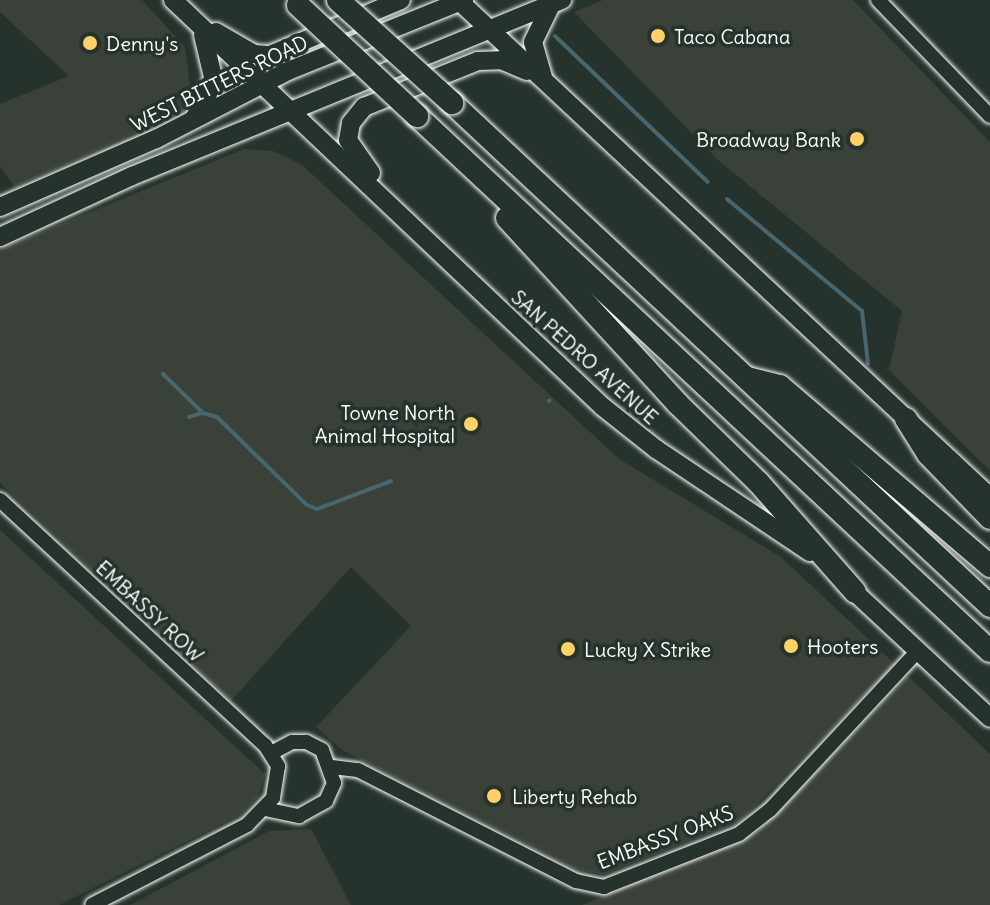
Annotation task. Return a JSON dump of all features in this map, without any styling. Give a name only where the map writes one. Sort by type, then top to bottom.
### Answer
[{"type":"highway","points":[[338,0],[990,606]]},
{"type":"highway","points":[[296,2],[990,651]]},
{"type":"highway","points":[[448,146],[528,243],[759,483],[855,592]]},
{"type":"highway","points":[[746,377],[780,386],[990,566]]},
{"type":"highway","points":[[906,419],[928,454],[990,518]]},
{"type":"main road","points":[[180,7],[245,50],[266,55],[401,0]]},
{"type":"main road","points":[[460,1],[988,495]]},
{"type":"main road","name":"WEST BITTERS ROAD","points":[[0,207],[188,123],[261,86],[460,1]]},
{"type":"main road","points":[[0,237],[288,111],[556,2]]},
{"type":"main road","points":[[544,79],[533,42],[556,2]]},
{"type":"main road","points":[[180,7],[207,42],[213,72],[205,104],[188,123]]},
{"type":"main road","name":"SAN PEDRO AVENUE","points":[[180,7],[627,427],[785,532],[855,592],[990,718]]},
{"type":"main road","points":[[383,200],[376,179],[348,144],[351,123],[361,110],[481,60],[509,62],[544,79]]},
{"type":"street","points":[[878,0],[990,116]]},
{"type":"street","name":"EMBASSY ROW","points":[[0,500],[271,753]]},
{"type":"street","name":"EMBASSY OAKS","points":[[271,753],[292,742],[306,742],[322,750],[332,767],[358,770],[576,881],[604,887],[739,834],[770,810],[918,651]]},
{"type":"street","points":[[92,905],[229,838],[265,809],[279,783],[271,753]]},
{"type":"street","points":[[265,809],[299,816],[314,810],[326,801],[334,783],[332,767]]},
{"type":"shaded area","points":[[0,0],[142,0],[185,47],[192,100],[184,111],[15,187],[0,166],[0,104],[69,76],[0,12]]},
{"type":"shaded area","points":[[603,0],[853,0],[990,142],[990,471],[889,370],[902,311],[718,160],[574,12]]},
{"type":"shaded area","points":[[244,149],[273,151],[301,164],[619,459],[781,557],[895,664],[740,821],[603,874],[577,870],[342,750],[316,727],[411,626],[351,567],[231,701],[0,483],[0,249]]},
{"type":"shaded area","points":[[0,530],[265,774],[258,797],[241,814],[59,905],[0,905]]},
{"type":"shaded area","points":[[908,676],[990,754],[990,905],[582,905],[758,832]]},
{"type":"shaded area","points":[[311,829],[351,905],[130,905],[269,831]]},
{"type":"waterway","points":[[555,36],[708,182]]},
{"type":"waterway","points":[[727,199],[862,311],[868,364]]},
{"type":"waterway","points":[[163,374],[203,413],[217,417],[307,505],[317,509],[391,481]]},
{"type":"waterway","points":[[189,417],[202,413]]},
{"type":"place","name":"Taco Cabana","points":[[658,36]]},
{"type":"place","name":"Denny's","points":[[90,43]]},
{"type":"place","name":"Broadway Bank","points":[[857,139]]},
{"type":"place","name":"Towne North Animal Hospital","points":[[471,424]]},
{"type":"place","name":"Hooters","points":[[791,646]]},
{"type":"place","name":"Lucky X Strike","points":[[568,649]]},
{"type":"place","name":"Liberty Rehab","points":[[494,796]]}]
